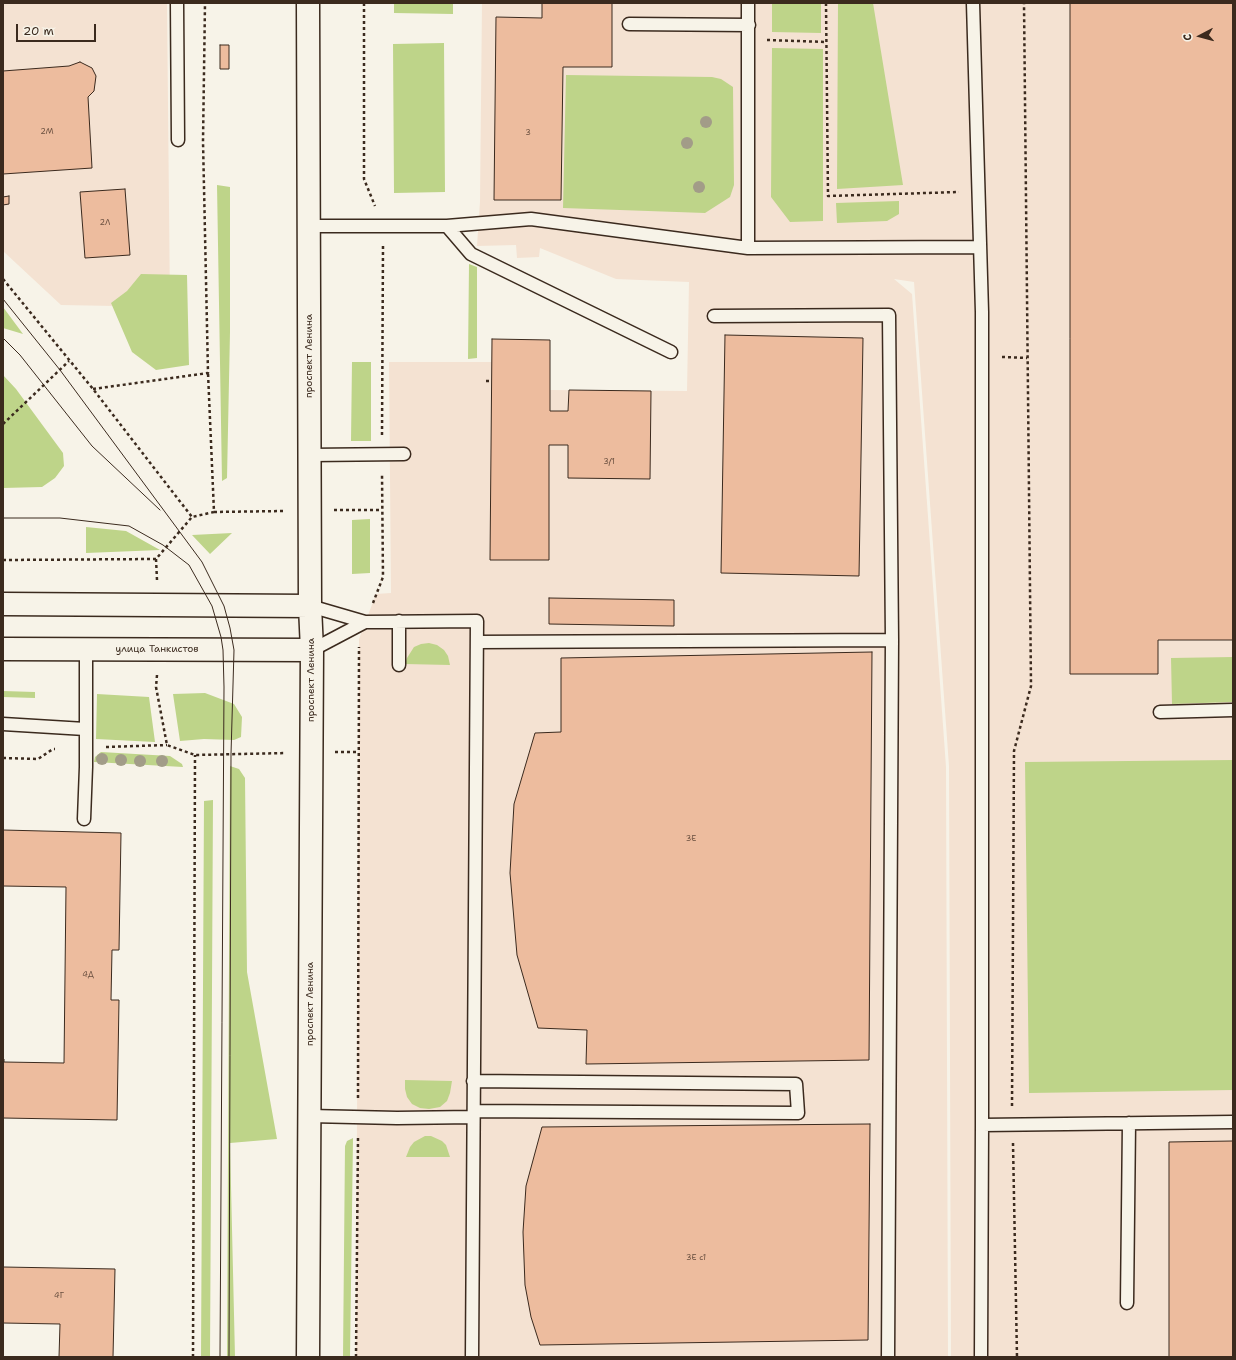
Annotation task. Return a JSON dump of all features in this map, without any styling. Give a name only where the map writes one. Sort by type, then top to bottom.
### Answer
[{"type":"main road","name":"проспект Ленина","points":[[308,3],[310,606],[312,650],[308,1357]]},
{"type":"main road","points":[[3,604],[310,606]]},
{"type":"main road","name":"улица Танкистов","points":[[3,649],[312,650]]},
{"type":"lane","points":[[177,3],[178,140]]},
{"type":"lane","points":[[748,3],[748,248]]},
{"type":"lane","points":[[973,3],[982,312],[981,1357]]},
{"type":"lane","points":[[629,24],[749,25]]},
{"type":"lane","points":[[309,226],[447,226],[531,220],[748,248],[980,247]]},
{"type":"lane","points":[[447,226],[471,254],[671,352]]},
{"type":"lane","points":[[714,316],[889,315],[892,640],[888,1357]]},
{"type":"lane","points":[[310,455],[404,454]]},
{"type":"lane","points":[[310,606],[365,622],[477,621],[472,1357]]},
{"type":"lane","points":[[312,650],[365,622]]},
{"type":"lane","points":[[399,622],[399,664]]},
{"type":"lane","points":[[477,642],[892,640]]},
{"type":"lane","points":[[84,819],[86,767],[86,649]]},
{"type":"lane","points":[[1160,712],[1233,710]]},
{"type":"lane","points":[[3,724],[85,729]]},
{"type":"lane","points":[[310,1116],[358,1117],[473,1114],[798,1113],[796,1084],[474,1081]]},
{"type":"lane","points":[[982,1125],[1233,1122]]},
{"type":"lane","points":[[1127,1303],[1129,1123]]},
{"type":"path","points":[[3,560],[156,559],[192,517],[214,512],[208,373],[203,141],[205,3]]},
{"type":"path","points":[[356,1357],[359,639],[383,577],[383,226],[364,179],[364,3]]},
{"type":"path","points":[[826,3],[828,196],[979,191]]},
{"type":"path","points":[[1017,1357],[1012,1124],[1014,751],[1031,686],[1024,3]]},
{"type":"path","points":[[749,40],[827,42]]},
{"type":"path","points":[[3,279],[92,389],[192,517]]},
{"type":"path","points":[[3,424],[69,361]]},
{"type":"path","points":[[92,389],[208,373]]},
{"type":"path","points":[[486,381],[491,381]]},
{"type":"path","points":[[156,688],[167,746],[195,755],[311,753]]},
{"type":"path","points":[[193,1357],[195,755]]},
{"type":"shaded area","points":[[3,3],[167,3],[170,307],[61,305],[3,251]]},
{"type":"shaded area","points":[[482,3],[1233,3],[1233,1357],[951,1357],[949,766],[914,282],[894,279],[912,294],[946,767],[948,1357],[356,1357],[359,639],[376,594],[391,593],[389,362],[491,362],[492,339],[550,340],[550,390],[687,391],[689,282],[616,279],[540,248],[539,257],[517,258],[516,245],[477,246],[480,202]]},
{"type":"green space","points":[[394,3],[453,3],[453,14],[394,13]]},
{"type":"green space","points":[[772,3],[821,3],[821,33],[772,32]]},
{"type":"green space","points":[[838,3],[873,3],[903,185],[837,189]]},
{"type":"green space","points":[[444,43],[445,192],[394,193],[393,44]]},
{"type":"green space","points":[[772,48],[823,49],[823,221],[790,222],[771,197]]},
{"type":"green space","points":[[566,75],[712,77],[721,79],[733,87],[734,185],[730,197],[705,213],[563,208]]},
{"type":"green space","points":[[217,185],[230,187],[230,332],[227,478],[222,481]]},
{"type":"green space","points":[[899,201],[899,214],[887,221],[837,223],[836,203]]},
{"type":"green space","points":[[469,264],[477,267],[477,358],[468,359]]},
{"type":"green space","points":[[141,274],[187,275],[189,365],[156,370],[132,352],[111,303],[127,291]]},
{"type":"green space","points":[[3,307],[23,334],[3,328]]},
{"type":"green space","points":[[352,362],[371,362],[371,441],[351,441]]},
{"type":"green space","points":[[3,375],[16,389],[63,453],[64,466],[55,478],[42,487],[3,488]]},
{"type":"green space","points":[[370,519],[370,573],[352,574],[352,520]]},
{"type":"green space","points":[[86,527],[126,531],[160,550],[86,553]]},
{"type":"green space","points":[[232,533],[210,554],[192,535]]},
{"type":"green space","points":[[429,643],[437,645],[444,650],[448,656],[450,665],[405,664],[414,647]]},
{"type":"green space","points":[[1233,657],[1233,702],[1172,704],[1171,658]]},
{"type":"green space","points":[[3,691],[35,692],[35,698],[3,697]]},
{"type":"green space","points":[[205,693],[234,704],[242,717],[241,737],[234,740],[204,739],[180,741],[173,694]]},
{"type":"green space","points":[[97,694],[149,697],[155,742],[96,739]]},
{"type":"green space","points":[[101,752],[170,756],[182,764],[183,767],[94,762],[95,757]]},
{"type":"green space","points":[[1233,760],[1233,1090],[1029,1093],[1025,762]]},
{"type":"green space","points":[[230,766],[239,769],[245,778],[247,972],[277,1139],[230,1143],[235,1357],[227,1357]]},
{"type":"green space","points":[[213,800],[210,1357],[201,1357],[204,801]]},
{"type":"green space","points":[[405,1080],[452,1081],[447,1101],[440,1107],[429,1109],[420,1108],[412,1104],[407,1097]]},
{"type":"green space","points":[[425,1136],[431,1136],[442,1141],[446,1145],[450,1157],[406,1157],[414,1142]]},
{"type":"green space","points":[[353,1138],[350,1357],[343,1357],[345,1146],[347,1141]]},
{"type":"building","points":[[542,3],[612,3],[612,67],[563,67],[561,200],[494,200],[496,17],[542,18]]},
{"type":"building","points":[[1070,3],[1233,3],[1233,640],[1158,640],[1158,674],[1070,674]]},
{"type":"building","points":[[220,45],[229,45],[229,69],[220,69]]},
{"type":"building","points":[[80,62],[92,68],[96,76],[94,91],[88,97],[92,168],[3,174],[3,71],[69,66]]},
{"type":"building","points":[[125,189],[130,255],[85,258],[80,192]]},
{"type":"building","points":[[9,196],[9,204],[3,205],[3,197]]},
{"type":"building","points":[[725,335],[863,338],[859,576],[721,573]]},
{"type":"building","points":[[492,339],[550,340],[550,411],[568,411],[569,390],[651,391],[650,479],[568,478],[568,445],[549,445],[549,560],[490,560]]},
{"type":"building","points":[[549,598],[674,600],[674,626],[549,624]]},
{"type":"building","points":[[872,652],[869,1060],[586,1064],[587,1030],[538,1028],[517,955],[510,873],[514,804],[535,733],[561,732],[561,658]]},
{"type":"building","points":[[3,830],[121,833],[119,950],[112,950],[111,1000],[119,1000],[117,1120],[3,1118],[3,1059],[4,1062],[64,1063],[66,887],[3,886]]},
{"type":"building","points":[[870,1124],[868,1340],[540,1345],[531,1317],[525,1285],[523,1232],[526,1186],[542,1127]]},
{"type":"building","points":[[1233,1141],[1233,1357],[1169,1357],[1169,1142]]},
{"type":"building","points":[[3,1267],[115,1269],[113,1357],[59,1357],[60,1324],[3,1323]]},
{"type":"tram line","points":[[3,299],[60,370],[202,562],[224,606],[230,628],[234,650],[231,754],[229,1357]]},
{"type":"tram line","points":[[3,338],[20,355],[92,446],[160,510]]},
{"type":"tram line","points":[[3,518],[60,518],[129,526],[163,545],[189,565],[212,606],[221,637],[223,650],[224,687],[220,1357]]}]
